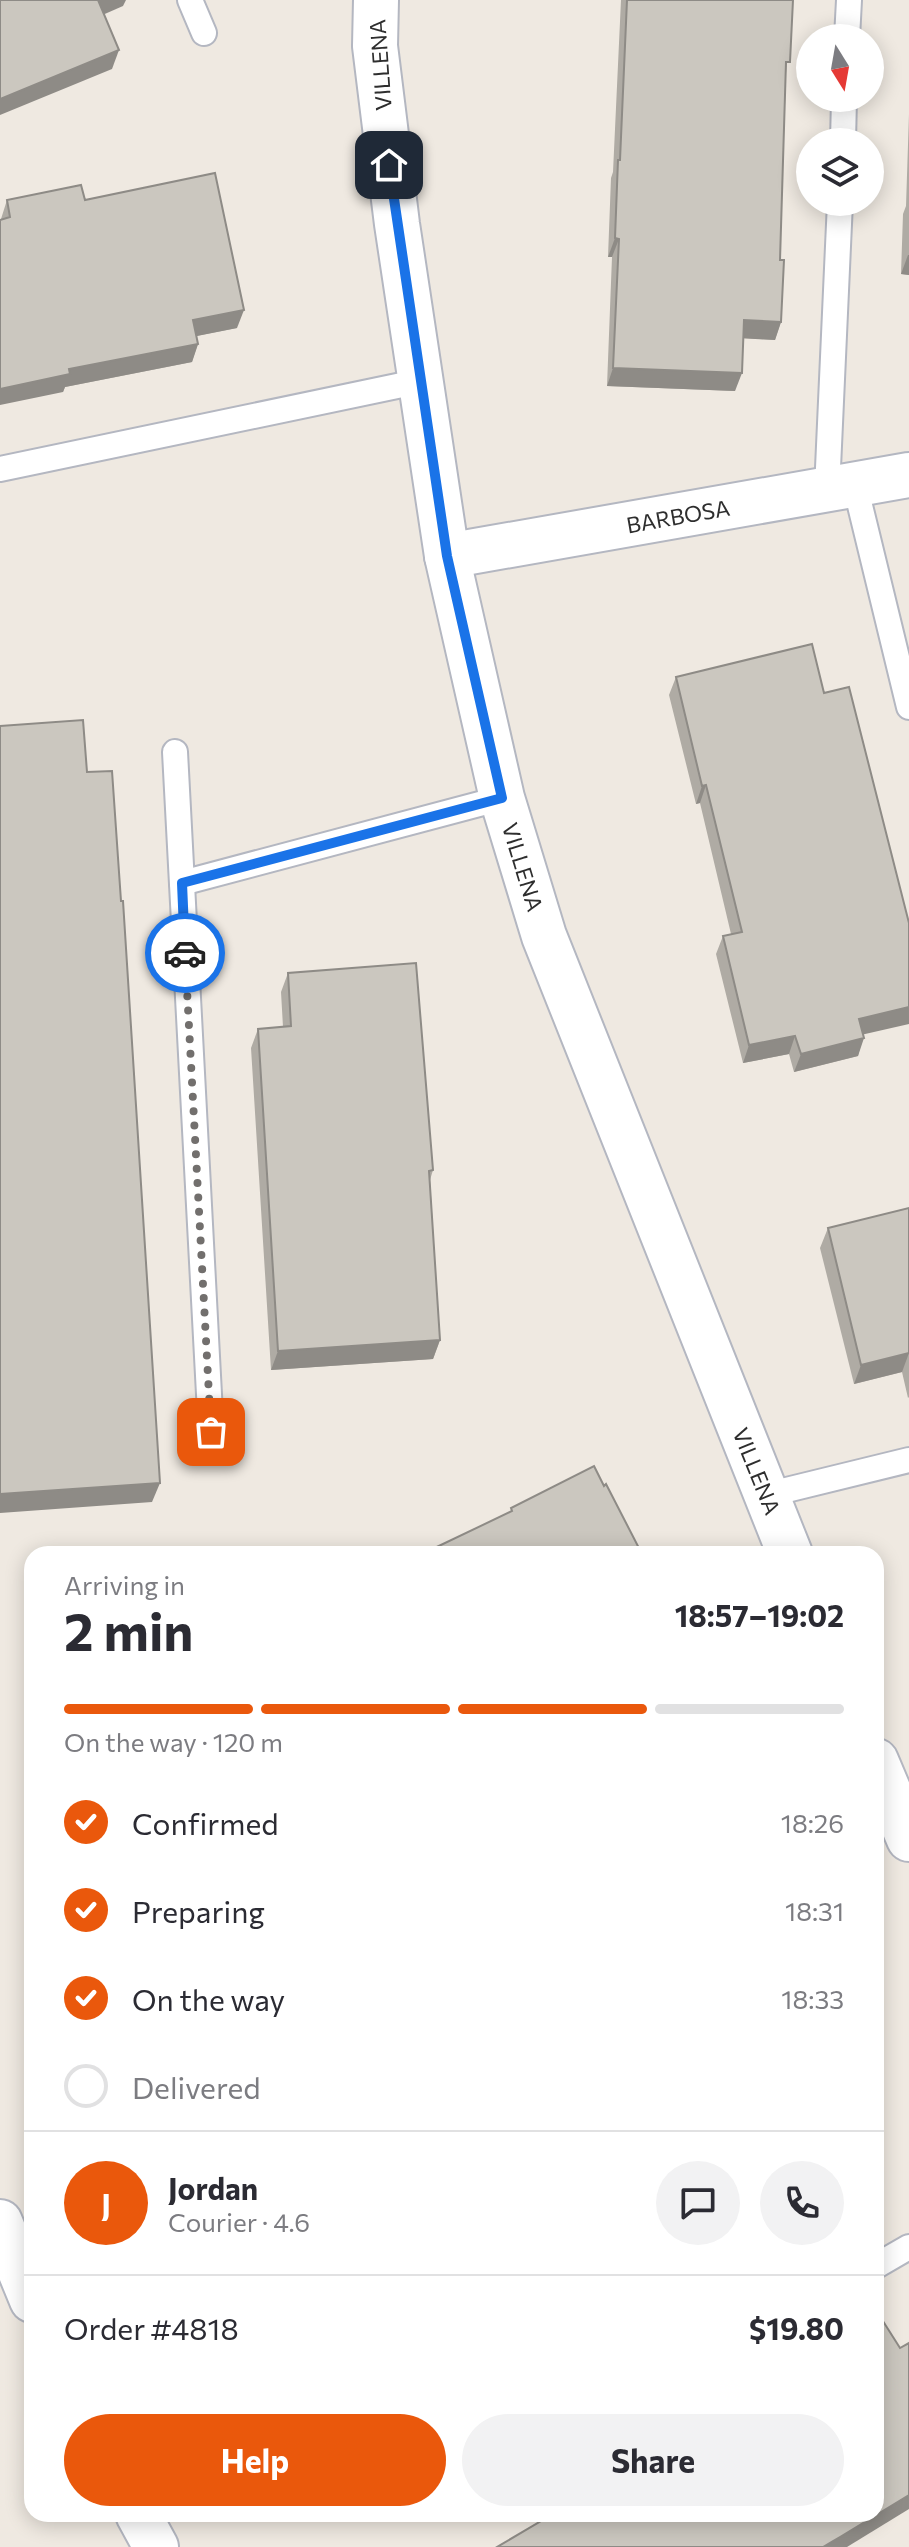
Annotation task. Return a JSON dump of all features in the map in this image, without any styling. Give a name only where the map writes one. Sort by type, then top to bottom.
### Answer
[{"type":"street","name":"VILLENA","points":[[376,0],[375,46],[397,224],[447,556],[502,798],[544,936],[787,1546]]},
{"type":"street","name":"BARBOSA","points":[[447,556],[909,475]]},
{"type":"street","points":[[884,1780],[909,1839]]},
{"type":"street","points":[[0,2222],[24,2280]]},
{"type":"street","points":[[142,2522],[156,2547]]},
{"type":"lane","points":[[190,0],[204,33]]},
{"type":"lane","points":[[848,24],[849,0]]},
{"type":"lane","points":[[840,216],[841,487],[909,707]]},
{"type":"lane","points":[[0,469],[421,381]]},
{"type":"lane","points":[[175,752],[211,1432]]},
{"type":"lane","points":[[182,883],[502,798]]},
{"type":"lane","points":[[766,1495],[909,1460]]},
{"type":"lane","points":[[884,2261],[909,2247]]},
{"type":"building","points":[[0,0],[98,0],[119,50],[0,99]]},
{"type":"building","points":[[627,0],[793,0],[790,62],[786,62],[781,322],[744,320],[742,373],[613,368],[619,239],[615,238]]},
{"type":"building","points":[[215,173],[244,310],[193,320],[198,344],[69,369],[70,374],[0,389],[0,220],[10,217],[7,200],[81,185],[85,200]]},
{"type":"building","points":[[812,644],[824,693],[849,687],[909,923],[909,1007],[859,1019],[864,1038],[801,1054],[795,1036],[749,1045],[723,936],[742,932],[676,677]]},
{"type":"building","points":[[83,720],[87,772],[112,771],[160,1483],[0,1494],[0,726]]},
{"type":"building","points":[[416,963],[433,1170],[429,1171],[440,1340],[278,1351],[258,1029],[291,1026],[288,973]]},
{"type":"building","points":[[909,1208],[909,1353],[861,1365],[828,1228]]},
{"type":"building","points":[[594,1466],[638,1546],[439,1546],[512,1511],[511,1508]]},
{"type":"building","points":[[884,2323],[900,2348],[909,2343],[909,2495],[884,2510]]},
{"type":"building","points":[[539,2522],[865,2522],[823,2547],[497,2547]]},
{"type":"way so far","points":[[185,953],[211,1432]]},
{"type":"route","points":[[185,953],[182,883],[502,798],[447,556],[389,165]]}]
